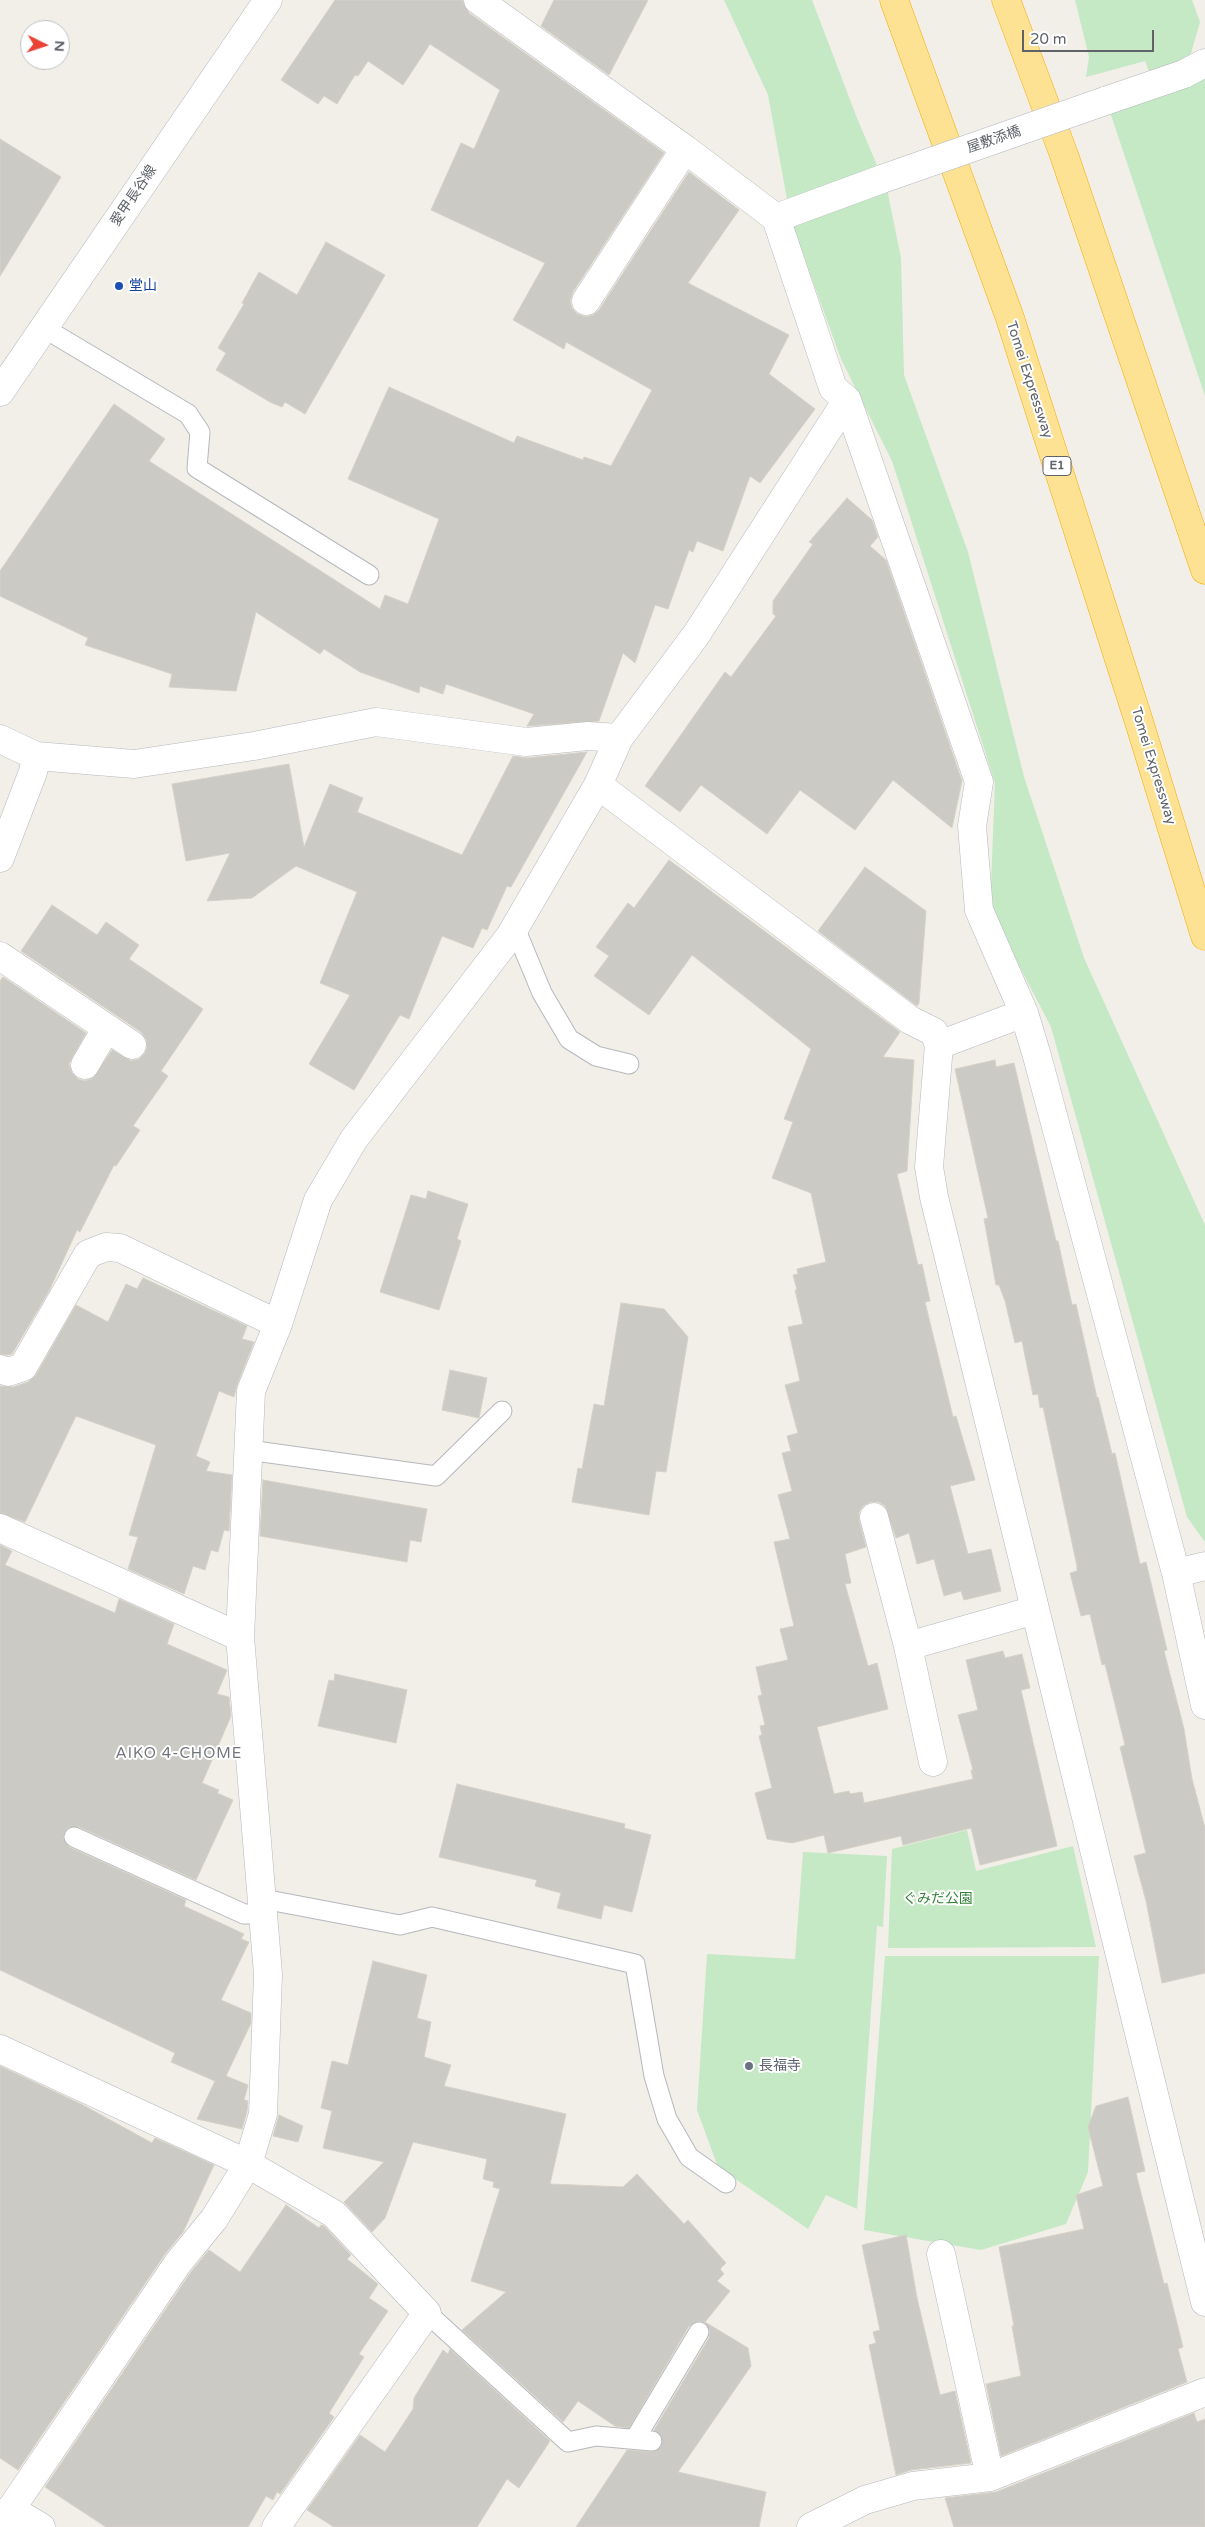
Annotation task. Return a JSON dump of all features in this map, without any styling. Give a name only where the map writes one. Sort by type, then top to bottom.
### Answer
[{"type":"highway","name":"Tomei Expressway","points":[[894,0],[1010,318],[1205,936]]},
{"type":"highway","points":[[1006,0],[1064,155],[1205,570]]},
{"type":"street","name":"愛甲長谷線","points":[[0,392],[268,0]]},
{"type":"street","points":[[478,0],[685,149],[776,218],[833,388],[846,400],[979,782],[972,826],[979,910],[1024,1013],[1176,1573],[1205,1704]]},
{"type":"street","name":"屋敷添橋","points":[[776,218],[1184,74],[1205,63]]},
{"type":"street","points":[[586,301],[685,149]]},
{"type":"street","points":[[41,2527],[5,2517],[178,2262],[214,2219],[248,2164],[263,2114],[268,1974],[240,1637],[251,1391],[278,1324],[318,1200],[354,1139],[514,928],[598,785],[619,738],[696,635],[846,400]]},
{"type":"street","points":[[0,739],[36,756],[134,764],[254,746],[376,722],[526,742],[588,736],[619,738]]},
{"type":"street","points":[[0,858],[33,772],[36,756]]},
{"type":"street","points":[[598,785],[910,1020],[934,1032],[939,1045],[929,1168],[934,1197],[1205,2302]]},
{"type":"street","points":[[0,956],[132,1046]]},
{"type":"street","points":[[939,1045],[1024,1013]]},
{"type":"street","points":[[85,1065],[106,1029]]},
{"type":"street","points":[[0,1369],[8,1372],[23,1367],[88,1254],[106,1247],[120,1248],[278,1324]]},
{"type":"street","points":[[874,1517],[908,1646],[933,1762]]},
{"type":"street","points":[[0,1528],[240,1637]]},
{"type":"street","points":[[1176,1573],[1205,1566]]},
{"type":"street","points":[[908,1646],[1035,1610]]},
{"type":"street","points":[[0,2049],[248,2164],[334,2214],[427,2312],[276,2527]]},
{"type":"street","points":[[941,2254],[990,2476]]},
{"type":"street","points":[[812,2527],[864,2500],[913,2486],[990,2476],[1205,2392]]},
{"type":"lane","points":[[44,328],[188,414],[200,432],[197,468],[369,575]]},
{"type":"lane","points":[[514,928],[542,993],[569,1039],[596,1056],[629,1064]]},
{"type":"lane","points":[[248,1450],[436,1476],[502,1410]]},
{"type":"lane","points":[[74,1837],[244,1914],[263,1906],[400,1925],[432,1917],[635,1964],[654,2076],[668,2119],[689,2157],[726,2183]]},
{"type":"lane","points":[[427,2312],[568,2442],[596,2436],[643,2440],[699,2332]]},
{"type":"green space","points":[[724,0],[812,0],[857,118],[887,189],[901,258],[904,375],[968,552],[1024,777],[1084,958],[1205,1225],[1205,1542],[1187,1517],[1051,1027],[990,910],[995,783],[892,461],[841,359],[791,221],[768,95]]},
{"type":"green space","points":[[1075,0],[1192,0],[1200,22],[1189,60],[1205,78],[1205,396],[1108,106],[1158,95],[1145,61],[1086,77],[1089,57]]},
{"type":"green space","name":"ぐみだ公園","points":[[967,1830],[976,1871],[1073,1846],[1096,1947],[888,1948],[892,1849]]},
{"type":"green space","points":[[803,1852],[887,1856],[883,1927],[877,1926],[857,2209],[826,2195],[808,2229],[718,2167],[697,2110],[707,1954],[795,1959]]},
{"type":"green space","points":[[885,1956],[1099,1956],[1088,2172],[1066,2224],[981,2250],[864,2230]]},
{"type":"building","points":[[335,0],[462,0],[469,13],[664,153],[573,292],[570,301],[572,308],[577,314],[586,317],[593,315],[599,310],[689,172],[739,210],[688,283],[789,335],[769,374],[815,409],[760,483],[750,476],[723,551],[697,541],[693,552],[689,550],[668,609],[655,605],[635,663],[623,653],[599,721],[527,726],[534,714],[446,684],[443,694],[420,686],[419,693],[360,672],[324,649],[320,654],[256,612],[236,691],[169,687],[172,674],[85,645],[88,638],[0,596],[0,571],[114,404],[165,439],[149,461],[380,609],[385,595],[408,604],[439,519],[348,479],[389,387],[514,443],[517,436],[583,460],[584,457],[611,466],[652,390],[566,342],[564,349],[513,320],[545,263],[431,210],[461,143],[474,149],[500,90],[430,44],[403,85],[368,61],[358,76],[355,75],[337,104],[324,96],[318,104],[281,80]]},
{"type":"building","points":[[554,0],[648,0],[609,75],[541,26]]},
{"type":"building","points":[[0,139],[61,177],[0,276]]},
{"type":"building","points":[[326,242],[385,275],[305,414],[285,402],[282,407],[270,402],[216,370],[226,353],[218,348],[244,304],[242,303],[259,272],[297,295]]},
{"type":"building","points":[[847,498],[872,520],[878,537],[870,546],[886,560],[962,781],[952,828],[893,780],[855,830],[800,790],[767,834],[701,785],[680,812],[645,786],[725,672],[731,677],[776,616],[773,614],[773,601],[813,544],[809,542]]},
{"type":"building","points":[[587,752],[511,887],[507,886],[487,930],[482,928],[473,948],[442,936],[409,1019],[400,1015],[354,1090],[309,1064],[350,995],[320,983],[357,892],[296,866],[252,898],[207,901],[230,853],[186,861],[172,784],[289,764],[304,847],[330,784],[363,798],[357,812],[462,855],[513,756],[527,758]]},
{"type":"building","points":[[669,860],[900,1032],[883,1057],[914,1060],[907,1171],[897,1174],[918,1265],[922,1264],[930,1301],[925,1302],[953,1417],[956,1416],[975,1480],[950,1486],[968,1554],[991,1549],[1001,1591],[964,1600],[961,1591],[944,1596],[934,1559],[917,1564],[909,1533],[896,1538],[885,1506],[879,1502],[870,1502],[863,1506],[859,1512],[859,1520],[866,1547],[845,1554],[851,1583],[845,1584],[868,1666],[877,1663],[888,1709],[817,1727],[834,1794],[849,1791],[850,1794],[862,1792],[864,1803],[973,1779],[971,1770],[973,1770],[958,1715],[978,1710],[966,1660],[1003,1651],[1005,1658],[1022,1654],[1030,1688],[1021,1690],[1057,1846],[980,1865],[971,1828],[903,1845],[901,1836],[828,1853],[824,1835],[792,1843],[767,1839],[755,1793],[772,1788],[759,1736],[762,1735],[760,1726],[765,1725],[758,1696],[762,1695],[756,1667],[788,1660],[780,1629],[794,1626],[774,1542],[790,1539],[778,1495],[792,1491],[782,1453],[791,1451],[787,1436],[798,1433],[785,1385],[800,1381],[788,1327],[803,1324],[793,1275],[798,1274],[797,1269],[826,1262],[811,1193],[772,1178],[793,1122],[784,1119],[811,1049],[692,955],[649,1015],[594,976],[609,956],[596,947],[628,903],[634,908]]},
{"type":"building","points":[[865,867],[926,911],[919,1003],[917,1006],[818,931]]},
{"type":"building","points":[[52,905],[97,935],[106,922],[139,945],[129,959],[203,1009],[161,1071],[168,1076],[133,1126],[140,1130],[116,1166],[114,1165],[80,1232],[77,1230],[49,1291],[12,1354],[8,1355],[0,1354],[0,981],[3,977],[86,1033],[69,1064],[72,1073],[78,1079],[85,1081],[93,1078],[112,1050],[131,1061],[139,1059],[145,1053],[147,1047],[146,1039],[141,1032],[21,951]]},
{"type":"building","points":[[995,1060],[996,1067],[1014,1063],[1072,1305],[1076,1304],[1097,1398],[1112,1454],[1115,1453],[1140,1564],[1146,1562],[1167,1650],[1164,1651],[1184,1729],[1192,1779],[1205,1828],[1205,1973],[1162,1983],[1146,1901],[1134,1856],[1146,1853],[1120,1747],[1125,1745],[1105,1664],[1102,1665],[1090,1614],[1081,1616],[1070,1573],[1077,1571],[1077,1566],[1043,1407],[1040,1408],[1038,1394],[1033,1395],[1022,1341],[1015,1343],[1005,1301],[999,1285],[996,1285],[984,1219],[988,1218],[955,1069]]},
{"type":"building","points":[[428,1191],[468,1204],[457,1239],[461,1241],[439,1310],[380,1292],[411,1195],[426,1199]]},
{"type":"building","points":[[143,1278],[247,1326],[242,1339],[254,1342],[234,1397],[219,1391],[196,1456],[210,1462],[206,1471],[232,1475],[229,1531],[224,1530],[218,1552],[211,1550],[205,1570],[193,1566],[184,1594],[128,1569],[138,1537],[129,1535],[156,1445],[76,1416],[25,1522],[0,1513],[0,1386],[13,1387],[28,1382],[36,1375],[76,1305],[108,1322],[126,1284],[137,1289]]},
{"type":"building","points":[[621,1303],[664,1309],[688,1337],[666,1472],[656,1471],[649,1515],[572,1502],[578,1468],[582,1469],[594,1404],[604,1406]]},
{"type":"building","points":[[450,1370],[487,1378],[479,1418],[442,1410]]},
{"type":"building","points":[[263,1480],[427,1509],[421,1542],[410,1540],[407,1562],[260,1536]]},
{"type":"building","points":[[0,1545],[12,1551],[5,1565],[115,1613],[119,1599],[174,1624],[167,1644],[227,1670],[217,1694],[229,1697],[231,1716],[202,1783],[219,1790],[217,1793],[233,1800],[196,1880],[79,1827],[68,1828],[63,1838],[69,1847],[186,1900],[184,1906],[244,1934],[241,1939],[249,1942],[221,2000],[251,2013],[251,2023],[226,2076],[248,2085],[244,2100],[248,2101],[247,2111],[242,2129],[197,2119],[215,2081],[171,2062],[175,2053],[0,1970]]},
{"type":"building","points":[[335,1674],[407,1690],[396,1743],[318,1726],[329,1680],[334,1681]]},
{"type":"building","points":[[457,1784],[625,1824],[624,1828],[651,1835],[632,1912],[604,1905],[601,1919],[557,1908],[561,1893],[535,1886],[537,1880],[439,1857]]},
{"type":"building","points":[[373,1961],[427,1975],[417,2018],[431,2022],[424,2057],[451,2065],[444,2086],[566,2114],[550,2184],[623,2187],[637,2174],[684,2224],[688,2220],[726,2263],[720,2269],[724,2274],[717,2281],[730,2291],[705,2322],[748,2348],[751,2366],[678,2472],[766,2492],[759,2527],[576,2527],[627,2450],[651,2452],[661,2447],[662,2437],[654,2430],[709,2338],[710,2332],[705,2323],[699,2321],[689,2326],[629,2428],[615,2426],[578,2401],[563,2422],[462,2330],[506,2292],[471,2281],[500,2189],[493,2187],[494,2182],[483,2179],[487,2159],[413,2142],[385,2218],[372,2232],[344,2202],[384,2162],[323,2148],[332,2111],[321,2108],[332,2061],[348,2065]]},
{"type":"building","points":[[0,2066],[83,2105],[152,2143],[155,2138],[214,2165],[183,2232],[165,2254],[18,2470],[0,2458]]},
{"type":"building","points":[[1128,2097],[1145,2171],[1136,2173],[1164,2284],[1167,2283],[1183,2347],[1178,2349],[1187,2382],[1001,2456],[986,2384],[1021,2376],[1012,2326],[1014,2326],[999,2247],[1084,2229],[1076,2195],[1103,2186],[1088,2127],[1096,2106]]},
{"type":"building","points":[[279,2115],[303,2126],[298,2142],[273,2136]]},
{"type":"building","points":[[286,2205],[319,2228],[321,2225],[324,2226],[351,2255],[347,2259],[378,2284],[369,2298],[388,2311],[359,2354],[364,2357],[329,2413],[334,2417],[280,2494],[277,2492],[273,2500],[266,2496],[248,2527],[106,2527],[45,2487],[191,2272],[209,2250],[240,2272]]},
{"type":"building","points":[[906,2235],[917,2298],[940,2395],[955,2391],[971,2463],[911,2470],[896,2475],[869,2345],[876,2343],[873,2332],[880,2330],[862,2245]]},
{"type":"building","points":[[450,2349],[550,2441],[519,2488],[507,2479],[477,2527],[334,2527],[307,2510],[360,2435],[385,2452],[413,2409],[414,2398],[443,2350],[448,2354]]},
{"type":"building","points":[[1194,2413],[1197,2422],[1205,2419],[1205,2527],[954,2527],[945,2498],[996,2492]]},
{"type":"place","name":"堂山","points":[[119,286]]},
{"type":"place","name":"長福寺","points":[[749,2066]]},
{"type":"district","name":"AIKO 4-CHOME","points":[[179,1754]]}]
